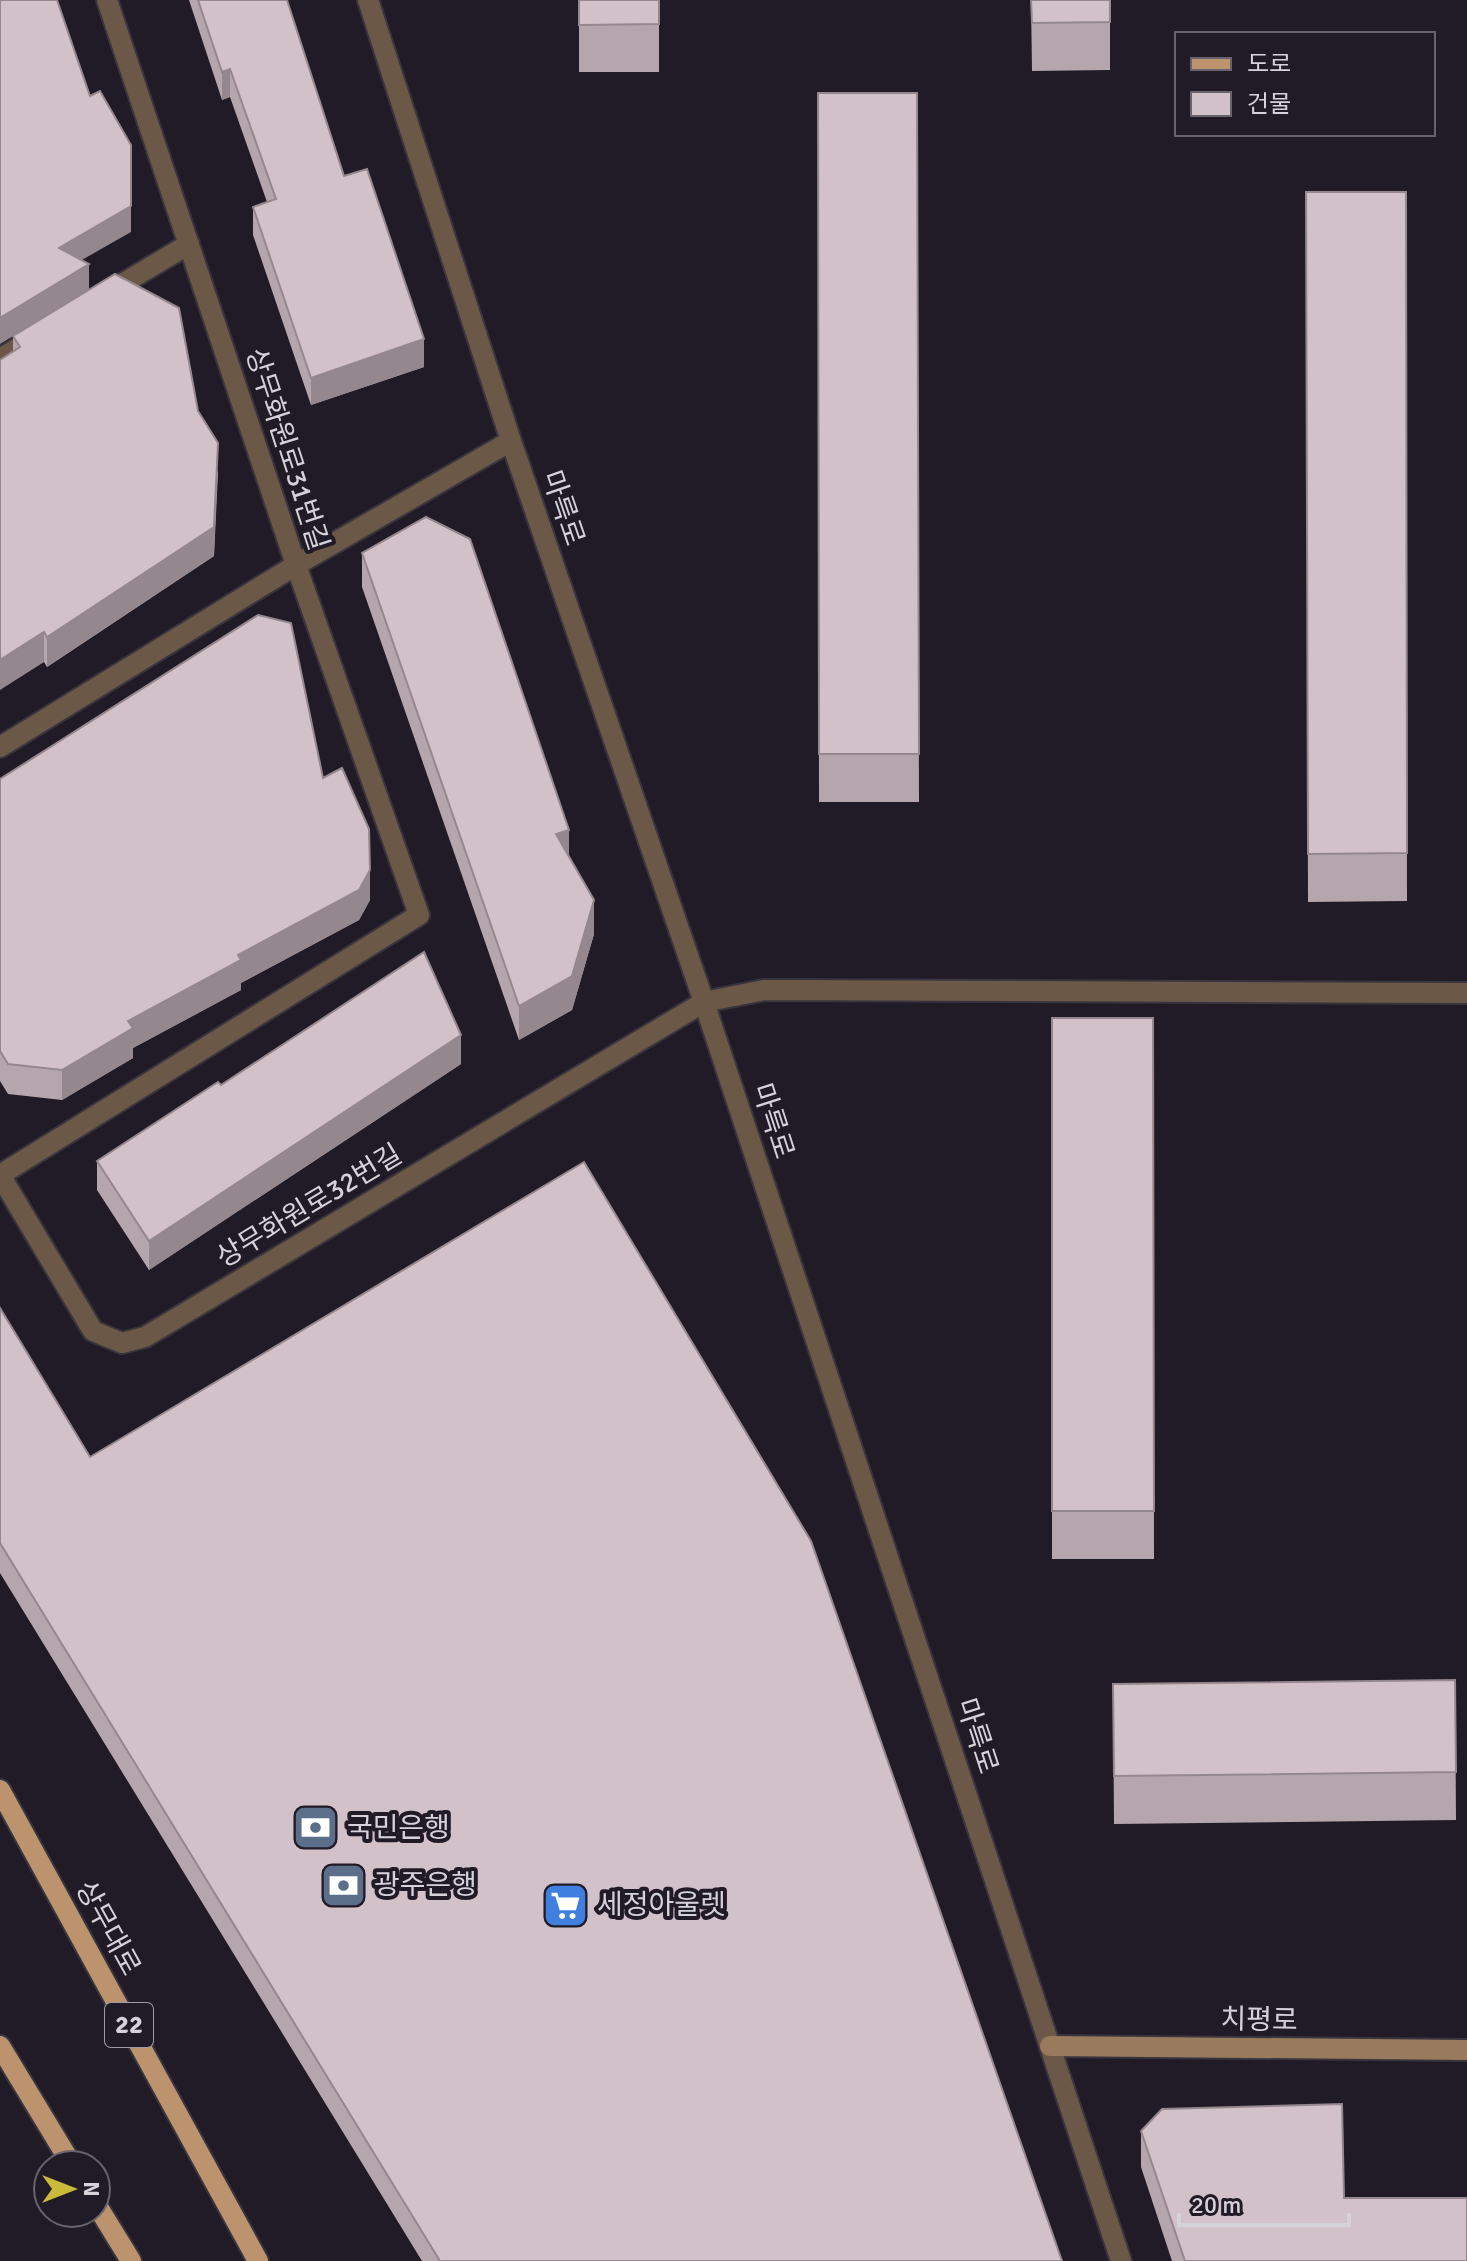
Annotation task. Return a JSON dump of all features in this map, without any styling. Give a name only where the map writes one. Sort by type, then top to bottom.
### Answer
[{"type":"main road","name":"상무대로","points":[[0,1790],[258,2261]]},
{"type":"main road","points":[[0,2046],[62,2149]]},
{"type":"main road","points":[[111,2229],[131,2261]]},
{"type":"street","name":"상무화원로31번길","points":[[107,0],[296,565],[419,915]]},
{"type":"street","name":"마륵로","points":[[368,0],[511,441],[704,1002],[1121,2261]]},
{"type":"street","points":[[94,301],[189,244]]},
{"type":"street","points":[[0,359],[54,326]]},
{"type":"street","points":[[0,747],[296,565],[511,441]]},
{"type":"street","name":"상무화원로32번길","points":[[419,915],[0,1175],[93,1331],[122,1343],[145,1337],[704,1002],[764,990],[1467,993]]},
{"type":"street","name":"치평로","points":[[1050,2046],[1467,2050]]},
{"type":"building","points":[[0,0],[57,0],[90,96],[100,91],[131,145],[131,206],[59,248],[89,264],[0,318]]},
{"type":"building","points":[[198,0],[287,0],[344,176],[367,169],[424,339],[311,378],[253,207],[276,199],[230,69],[222,72]]},
{"type":"building","points":[[579,0],[659,0],[659,24],[579,25]]},
{"type":"building","points":[[1031,0],[1110,0],[1110,22],[1032,23]]},
{"type":"building","points":[[818,93],[917,93],[919,754],[819,754]]},
{"type":"building","points":[[1306,192],[1406,192],[1407,853],[1308,854]]},
{"type":"building","points":[[115,274],[179,308],[198,411],[218,443],[214,527],[47,637],[44,632],[0,660],[0,360],[20,347],[13,336]]},
{"type":"building","points":[[426,517],[470,539],[569,830],[556,834],[594,900],[572,976],[519,1006],[362,553]]},
{"type":"building","points":[[258,615],[291,623],[323,778],[342,768],[369,829],[370,870],[359,890],[238,955],[241,960],[128,1021],[133,1028],[62,1070],[8,1064],[0,1051],[0,779]]},
{"type":"building","points":[[424,952],[461,1035],[149,1241],[97,1161],[218,1082],[221,1085]]},
{"type":"building","points":[[1052,1018],[1153,1018],[1154,1511],[1052,1511]]},
{"type":"building","name":"세정아울렛","points":[[584,1162],[811,1541],[1062,2261],[440,2261],[0,1543],[0,1308],[90,1457]]},
{"type":"building","points":[[1455,1680],[1456,1772],[1114,1776],[1113,1684]]},
{"type":"building","points":[[1342,2104],[1344,2198],[1467,2198],[1467,2261],[1185,2261],[1141,2131],[1162,2109]]},
{"type":"place","name":"국민은행","points":[[316,1828]]},
{"type":"place","name":"광주은행","points":[[343,1885]]},
{"type":"place","name":"세정아울렛","points":[[566,1905]]}]
